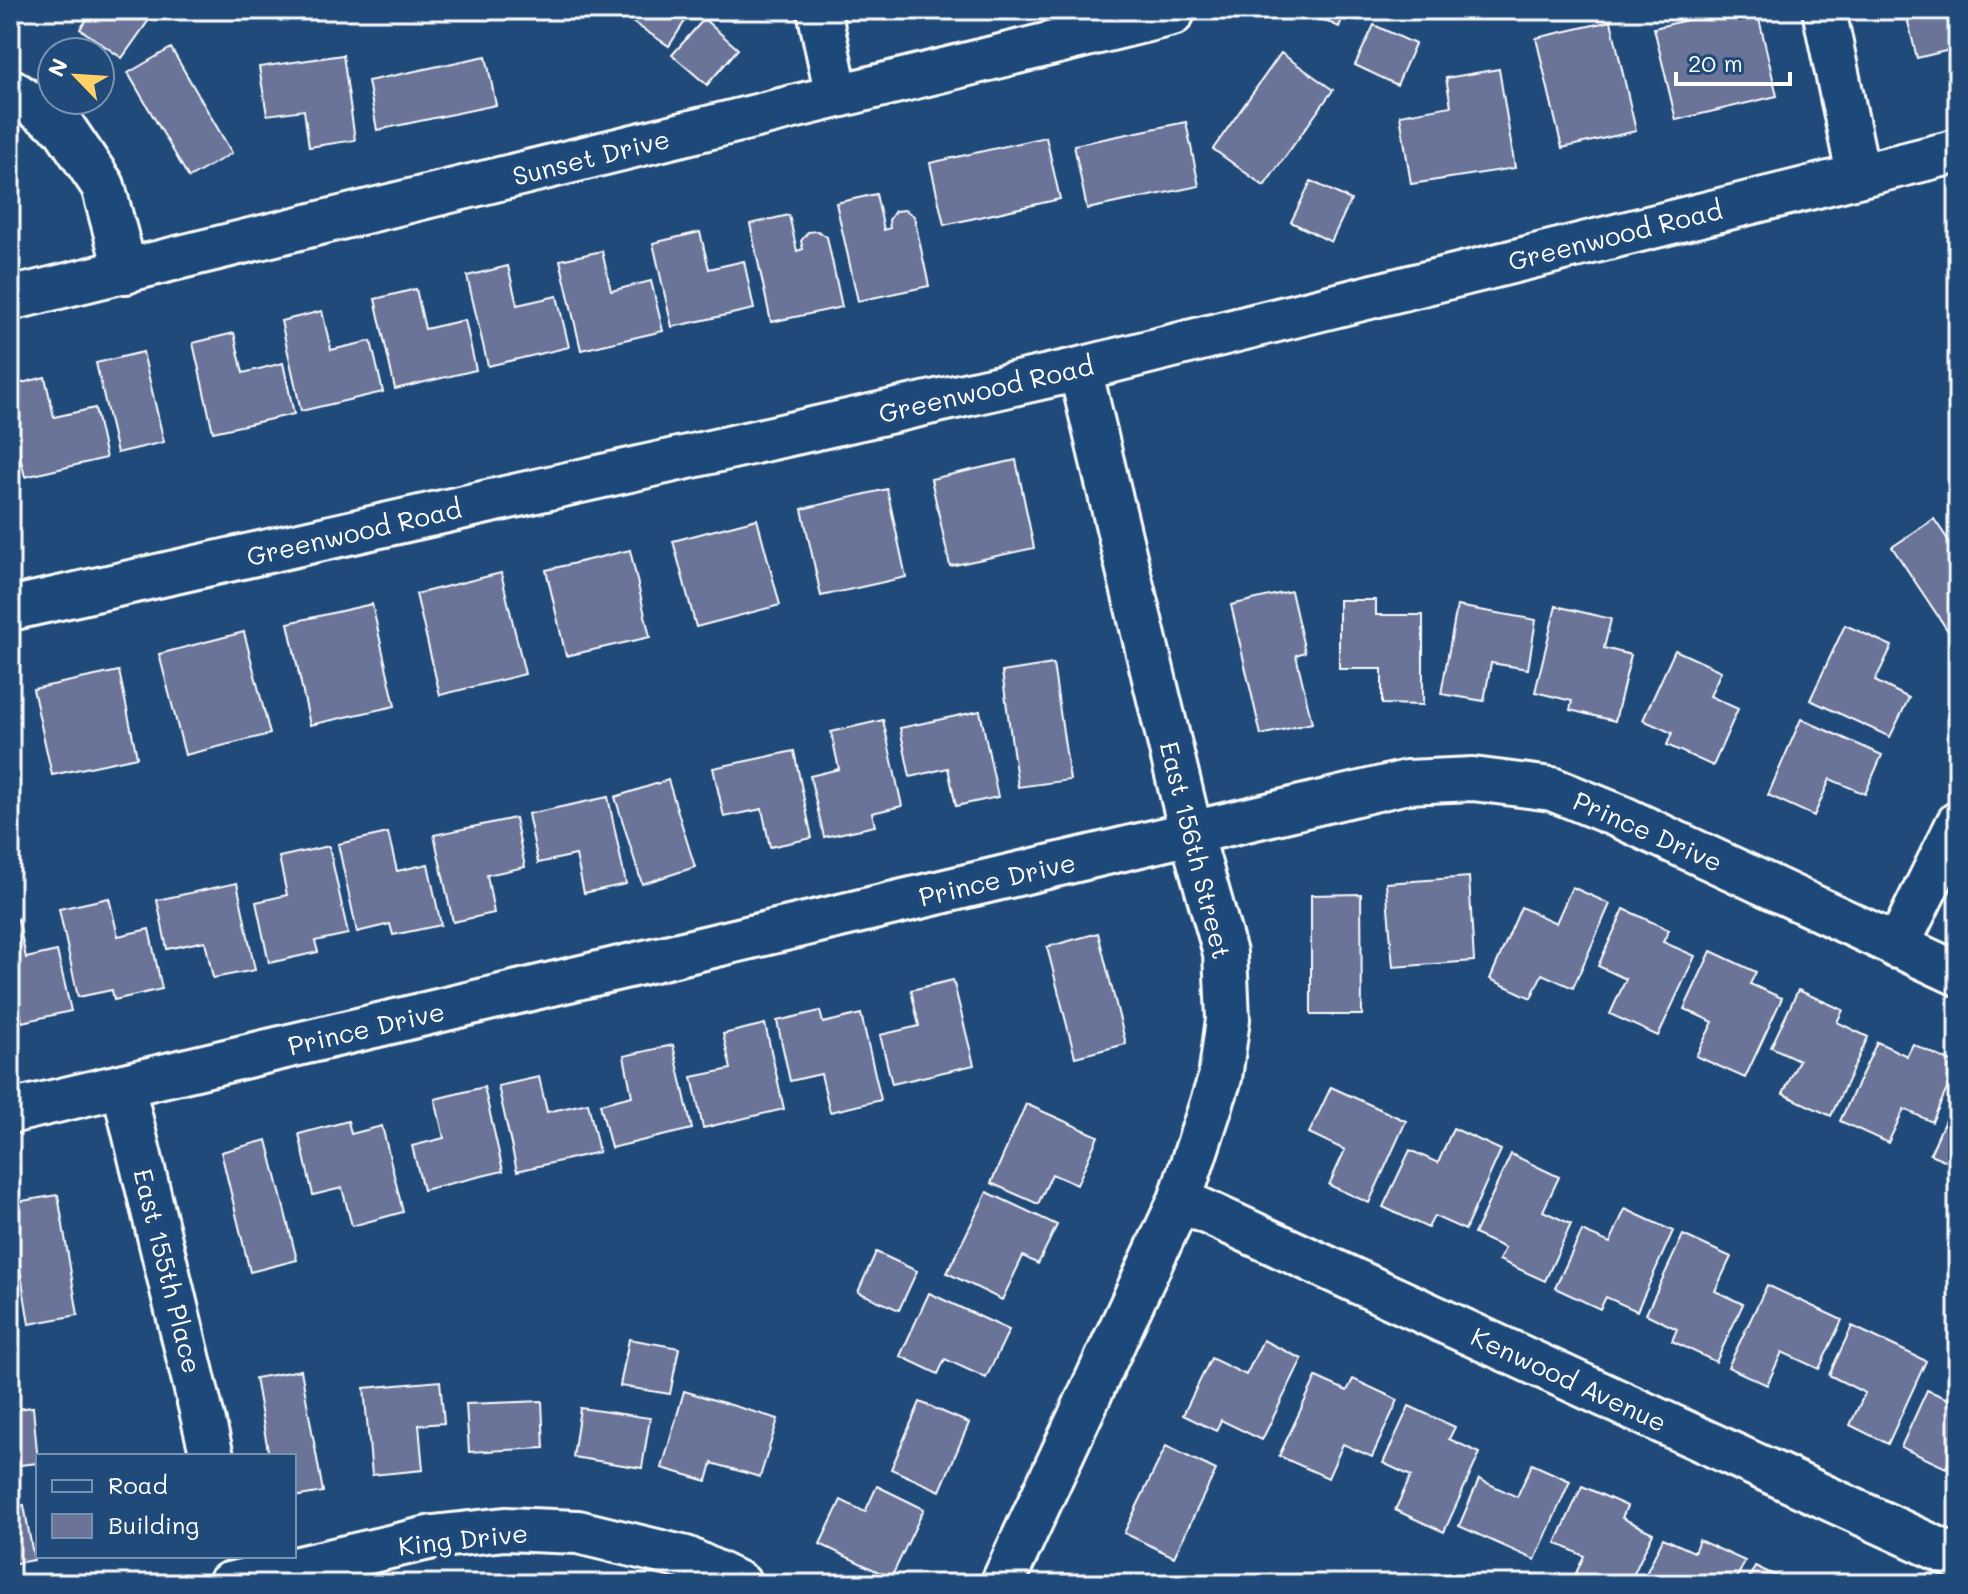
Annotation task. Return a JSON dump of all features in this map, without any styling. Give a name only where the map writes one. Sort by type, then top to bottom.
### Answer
[{"type":"street","points":[[819,10],[837,96]]},
{"type":"street","points":[[1824,10],[1858,174]]},
{"type":"street","name":"Sunset Drive","points":[[10,299],[1173,12]]},
{"type":"street","points":[[10,90],[62,125],[103,186],[126,272]]},
{"type":"street","name":"Greenwood Road","points":[[10,609],[1080,369],[1958,151]]},
{"type":"street","name":"East 156th Street","points":[[1002,1584],[1180,1200],[1220,1078],[1228,1019],[1225,953],[1191,833],[1080,369]]},
{"type":"street","name":"Prince Drive","points":[[10,1112],[1407,782],[1473,779],[1552,789],[1635,823],[1958,974]]},
{"type":"street","points":[[1897,947],[1958,823]]},
{"type":"street","name":"East 155th Place","points":[[123,1086],[212,1454]]},
{"type":"street","name":"Kenwood Avenue","points":[[1180,1200],[1958,1558]]},
{"type":"street","name":"King Drive","points":[[236,1573],[433,1537],[505,1529],[578,1532],[686,1558],[740,1584]]},
{"type":"building","points":[[94,10],[156,10],[122,58],[116,54],[116,36],[90,36],[80,29]]},
{"type":"building","points":[[614,10],[692,10],[669,46]]},
{"type":"building","points":[[1302,10],[1346,10],[1339,27]]},
{"type":"building","points":[[1728,10],[1757,10],[1777,96],[1676,120],[1654,28]]},
{"type":"building","points":[[1905,10],[1958,10],[1958,48],[1917,58]]},
{"type":"building","points":[[704,19],[738,49],[707,85],[672,55]]},
{"type":"building","points":[[1611,21],[1636,131],[1562,148],[1536,38]]},
{"type":"building","points":[[1374,25],[1415,44],[1397,85],[1355,65]]},
{"type":"building","points":[[171,48],[232,153],[189,178],[128,73]]},
{"type":"building","points":[[1281,53],[1333,90],[1264,186],[1213,149]]},
{"type":"building","points":[[343,55],[355,140],[309,147],[304,110],[267,115],[259,67]]},
{"type":"building","points":[[486,56],[496,105],[377,130],[368,81]]},
{"type":"building","points":[[1499,69],[1515,168],[1411,184],[1400,115],[1451,106],[1446,78]]},
{"type":"building","points":[[1186,122],[1199,186],[1087,209],[1074,145]]},
{"type":"building","points":[[1046,137],[1060,199],[944,225],[930,163]]},
{"type":"building","points":[[1311,181],[1351,200],[1331,242],[1291,222]]},
{"type":"building","points":[[876,194],[884,230],[890,228],[889,220],[895,211],[905,210],[914,216],[929,286],[858,301],[836,203]]},
{"type":"building","points":[[789,215],[797,251],[803,249],[801,241],[808,232],[818,231],[827,237],[842,307],[771,322],[750,224]]},
{"type":"building","points":[[700,232],[709,269],[744,261],[754,309],[672,327],[653,243]]},
{"type":"building","points":[[602,251],[611,291],[651,281],[663,331],[581,350],[560,260]]},
{"type":"building","points":[[508,266],[517,305],[557,296],[569,347],[488,366],[467,276]]},
{"type":"building","points":[[416,289],[425,329],[465,320],[476,370],[395,389],[375,299]]},
{"type":"building","points":[[322,311],[331,350],[371,341],[383,392],[301,411],[281,321]]},
{"type":"building","points":[[234,333],[243,373],[283,363],[294,414],[213,432],[193,343]]},
{"type":"building","points":[[143,352],[164,442],[117,453],[96,363]]},
{"type":"building","points":[[45,377],[54,417],[95,408],[106,458],[25,477],[10,413],[10,386]]},
{"type":"building","points":[[1016,460],[1034,548],[950,566],[931,479]]},
{"type":"building","points":[[887,489],[906,577],[821,596],[802,509]]},
{"type":"building","points":[[757,519],[780,605],[696,627],[673,541]]},
{"type":"building","points":[[1934,519],[1949,541],[1958,535],[1958,624],[1948,631],[1892,547]]},
{"type":"building","points":[[630,550],[650,637],[566,656],[546,570]]},
{"type":"building","points":[[501,573],[525,674],[440,695],[416,594]]},
{"type":"building","points":[[1291,591],[1305,652],[1296,655],[1312,723],[1261,735],[1231,605]]},
{"type":"building","points":[[1339,600],[1376,600],[1376,615],[1423,615],[1423,705],[1382,704],[1382,669],[1339,669]]},
{"type":"building","points":[[372,604],[395,706],[310,725],[288,623]]},
{"type":"building","points":[[1457,606],[1536,620],[1528,669],[1491,663],[1484,701],[1441,694]]},
{"type":"building","points":[[1556,606],[1611,619],[1604,648],[1631,655],[1615,721],[1570,710],[1572,701],[1535,692]]},
{"type":"building","points":[[1845,625],[1892,646],[1875,681],[1909,698],[1890,737],[1810,700]]},
{"type":"building","points":[[244,632],[270,734],[185,755],[159,654]]},
{"type":"building","points":[[1675,650],[1721,671],[1710,696],[1738,709],[1713,766],[1667,745],[1672,733],[1643,720]]},
{"type":"building","points":[[1053,664],[1070,780],[1018,787],[1002,672]]},
{"type":"building","points":[[119,671],[137,757],[52,775],[33,689]]},
{"type":"building","points":[[980,711],[998,797],[956,806],[948,768],[910,777],[900,728]]},
{"type":"building","points":[[1801,719],[1882,755],[1865,794],[1830,779],[1814,816],[1768,795]]},
{"type":"building","points":[[883,720],[902,806],[872,813],[875,826],[824,837],[810,776],[839,769],[831,732]]},
{"type":"building","points":[[794,751],[812,838],[770,847],[762,809],[724,817],[713,768]]},
{"type":"building","points":[[668,780],[695,867],[642,884],[615,797]]},
{"type":"building","points":[[608,797],[626,884],[584,893],[576,855],[538,863],[528,814]]},
{"type":"building","points":[[515,818],[525,867],[487,875],[494,913],[453,922],[434,835]]},
{"type":"building","points":[[388,833],[397,871],[428,864],[441,925],[393,935],[390,924],[357,932],[338,844]]},
{"type":"building","points":[[329,846],[348,934],[315,941],[318,952],[269,963],[256,902],[287,895],[279,857]]},
{"type":"building","points":[[1469,877],[1474,961],[1393,967],[1386,883]]},
{"type":"building","points":[[237,883],[255,970],[213,978],[205,941],[167,949],[157,900]]},
{"type":"building","points":[[1572,887],[1610,904],[1573,988],[1542,974],[1531,998],[1490,979],[1521,907],[1556,923]]},
{"type":"building","points":[[1361,894],[1362,1015],[1311,1015],[1311,895]]},
{"type":"building","points":[[109,898],[118,936],[149,929],[162,989],[114,1000],[112,990],[78,997],[59,909]]},
{"type":"building","points":[[1624,909],[1669,930],[1663,942],[1695,956],[1658,1036],[1610,1014],[1626,979],[1598,966]]},
{"type":"building","points":[[18,919],[26,958],[57,951],[71,1011],[22,1022],[20,1011],[10,1013],[10,921]]},
{"type":"building","points":[[1098,933],[1126,1044],[1075,1057],[1047,947]]},
{"type":"building","points":[[1711,951],[1756,972],[1750,984],[1782,998],[1745,1078],[1696,1056],[1713,1022],[1684,1009]]},
{"type":"building","points":[[953,980],[974,1065],[892,1084],[880,1035],[919,1026],[911,990]]},
{"type":"building","points":[[1798,990],[1843,1010],[1837,1022],[1868,1037],[1831,1116],[1783,1094],[1799,1060],[1771,1047]]},
{"type":"building","points":[[820,1011],[823,1023],[861,1014],[881,1100],[830,1112],[821,1074],[790,1081],[777,1021]]},
{"type":"building","points":[[765,1024],[784,1109],[703,1128],[692,1077],[731,1069],[723,1034]]},
{"type":"building","points":[[1877,1042],[1907,1056],[1913,1044],[1958,1065],[1932,1122],[1904,1109],[1888,1143],[1840,1121]]},
{"type":"building","points":[[673,1045],[692,1129],[611,1148],[600,1104],[632,1096],[624,1056]]},
{"type":"building","points":[[539,1077],[547,1112],[588,1103],[599,1152],[517,1171],[498,1086]]},
{"type":"building","points":[[484,1087],[503,1171],[423,1190],[412,1146],[444,1138],[435,1099]]},
{"type":"building","points":[[1331,1087],[1406,1121],[1369,1203],[1329,1185],[1345,1150],[1309,1133]]},
{"type":"building","points":[[1958,1091],[1958,1166],[1930,1154]]},
{"type":"building","points":[[1026,1104],[1098,1136],[1077,1185],[1052,1174],[1038,1204],[991,1183]]},
{"type":"building","points":[[348,1121],[351,1134],[382,1126],[403,1212],[352,1226],[342,1188],[313,1195],[299,1134]]},
{"type":"building","points":[[1453,1128],[1501,1150],[1465,1230],[1434,1216],[1428,1228],[1383,1207],[1410,1150],[1438,1163]]},
{"type":"building","points":[[267,1140],[297,1260],[250,1272],[221,1152]]},
{"type":"building","points":[[1511,1154],[1559,1177],[1543,1211],[1571,1224],[1545,1281],[1499,1260],[1505,1248],[1474,1234]]},
{"type":"building","points":[[987,1192],[1057,1225],[1038,1264],[1023,1256],[1002,1300],[947,1273]]},
{"type":"building","points":[[58,1195],[78,1315],[29,1324],[16,1244],[10,1245],[10,1203]]},
{"type":"building","points":[[1625,1209],[1673,1231],[1637,1311],[1606,1297],[1600,1309],[1555,1288],[1582,1231],[1610,1243]]},
{"type":"building","points":[[1683,1235],[1731,1257],[1715,1291],[1743,1304],[1716,1362],[1672,1341],[1677,1329],[1646,1314]]},
{"type":"building","points":[[876,1252],[917,1271],[899,1310],[858,1292]]},
{"type":"building","points":[[1767,1285],[1842,1320],[1819,1369],[1782,1352],[1767,1385],[1728,1367]]},
{"type":"building","points":[[929,1293],[1009,1330],[986,1378],[945,1359],[938,1374],[900,1356]]},
{"type":"building","points":[[1852,1326],[1926,1361],[1888,1444],[1850,1425],[1865,1393],[1829,1375]]},
{"type":"building","points":[[629,1339],[679,1348],[670,1394],[620,1386]]},
{"type":"building","points":[[1263,1340],[1302,1359],[1262,1440],[1221,1420],[1216,1431],[1183,1415],[1211,1358],[1246,1375]]},
{"type":"building","points":[[301,1370],[323,1492],[296,1497],[296,1454],[269,1454],[255,1378]]},
{"type":"building","points":[[1316,1377],[1347,1391],[1353,1379],[1398,1400],[1372,1457],[1343,1444],[1328,1478],[1279,1456]]},
{"type":"building","points":[[440,1381],[444,1423],[419,1425],[423,1470],[372,1475],[364,1388]]},
{"type":"building","points":[[1927,1390],[1955,1402],[1958,1396],[1958,1459],[1951,1456],[1946,1468],[1901,1447]]},
{"type":"building","points":[[684,1391],[778,1419],[760,1477],[712,1463],[707,1481],[662,1468]]},
{"type":"building","points":[[542,1401],[544,1448],[469,1452],[466,1404]]},
{"type":"building","points":[[920,1402],[969,1423],[940,1491],[891,1469]]},
{"type":"building","points":[[1409,1406],[1455,1427],[1449,1439],[1480,1453],[1444,1532],[1395,1510],[1411,1476],[1383,1463]]},
{"type":"building","points":[[33,1407],[36,1463],[10,1466],[10,1410]]},
{"type":"building","points":[[580,1408],[650,1418],[642,1468],[573,1457]]},
{"type":"building","points":[[1166,1446],[1216,1470],[1174,1557],[1124,1533]]},
{"type":"building","points":[[1532,1464],[1570,1481],[1535,1560],[1459,1526],[1479,1479],[1517,1497]]},
{"type":"building","points":[[877,1486],[924,1509],[891,1578],[820,1544],[841,1500],[865,1512]]},
{"type":"building","points":[[1582,1486],[1627,1506],[1622,1518],[1653,1533],[1629,1584],[1571,1584],[1584,1556],[1556,1543]]},
{"type":"building","points":[[24,1505],[34,1560],[10,1564],[10,1508]]},
{"type":"building","points":[[1663,1538],[1694,1552],[1699,1540],[1745,1561],[1734,1584],[1641,1584]]},
{"type":"building","points":[[1755,1566],[1793,1584],[1746,1584]]}]
